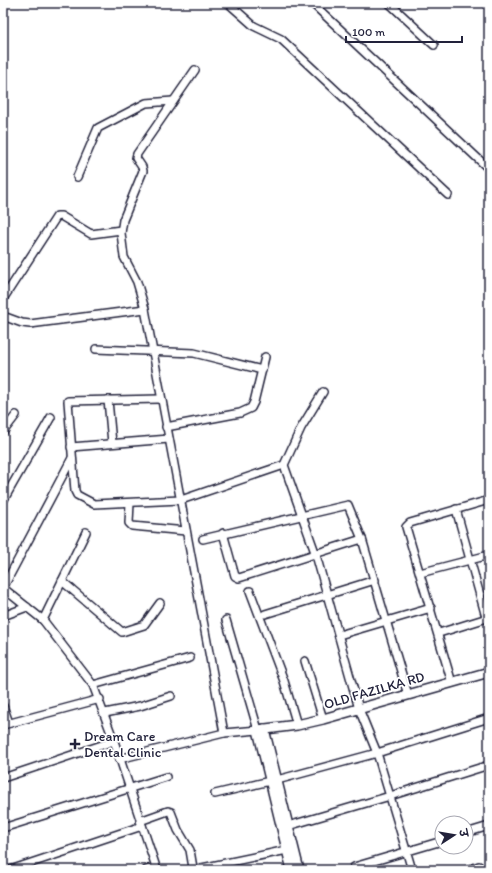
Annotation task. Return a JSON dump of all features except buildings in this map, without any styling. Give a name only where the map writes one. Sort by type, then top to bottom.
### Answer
[{"type":"main road","name":"OLD FAZILKA RD","points":[[261,729],[297,725],[323,719],[489,672]]},
{"type":"main road","points":[[261,729],[273,781],[299,870]]},
{"type":"main road","points":[[284,821],[287,850],[292,870]]},
{"type":"street","points":[[228,3],[254,26],[281,39],[448,195]]},
{"type":"street","points":[[312,3],[489,169]]},
{"type":"street","points":[[389,3],[434,45]]},
{"type":"street","points":[[195,70],[137,154],[136,158],[143,171],[123,220],[121,230],[124,257],[137,282],[144,309],[160,399],[182,500],[186,531],[224,733]]},
{"type":"street","points":[[77,177],[98,128],[146,103],[173,101]]},
{"type":"street","points":[[3,299],[57,216],[61,216],[91,234],[121,230]]},
{"type":"street","points":[[3,316],[22,323],[30,324],[144,309]]},
{"type":"street","points":[[96,349],[202,354],[262,370]]},
{"type":"street","points":[[166,427],[246,411],[254,402],[265,357]]},
{"type":"street","points":[[323,392],[301,428],[284,465],[316,556],[359,709],[377,753],[412,870]]},
{"type":"street","points":[[160,399],[68,402],[71,447],[77,495],[94,504],[182,500],[284,465]]},
{"type":"street","points":[[108,400],[112,443]]},
{"type":"street","points":[[3,432],[16,415]]},
{"type":"street","points":[[3,500],[51,417]]},
{"type":"street","points":[[71,447],[169,439]]},
{"type":"street","points":[[72,457],[3,588],[43,620],[93,685],[105,713],[119,760],[156,868],[146,870]]},
{"type":"street","points":[[452,683],[439,632],[407,529],[408,524],[489,500]]},
{"type":"street","points":[[130,503],[129,523],[132,526],[186,531]]},
{"type":"street","points":[[203,539],[223,533],[348,505],[362,540],[375,580],[408,695]]},
{"type":"street","points":[[439,632],[484,619],[486,617],[456,509]]},
{"type":"street","points":[[43,620],[86,532]]},
{"type":"street","points":[[223,533],[235,576],[239,578],[316,556],[362,540]]},
{"type":"street","points":[[420,573],[489,555]]},
{"type":"street","points":[[265,614],[375,580]]},
{"type":"street","points":[[62,581],[122,632],[144,625],[160,603]]},
{"type":"street","points":[[250,591],[284,681],[297,725]]},
{"type":"street","points":[[3,616],[27,607]]},
{"type":"street","points":[[339,635],[431,608]]},
{"type":"street","points":[[119,760],[224,733],[261,729],[226,620]]},
{"type":"street","points":[[93,685],[190,658]]},
{"type":"street","points":[[305,661],[323,719]]},
{"type":"street","points":[[105,713],[140,706],[171,696]]},
{"type":"street","points":[[3,706],[6,724],[100,699]]},
{"type":"street","points":[[215,794],[273,781],[377,753],[489,718]]},
{"type":"street","points":[[3,778],[114,741]]},
{"type":"street","points":[[284,821],[390,796],[489,765]]},
{"type":"street","points":[[3,828],[166,777]]},
{"type":"street","points":[[10,870],[141,823],[168,811],[171,812],[178,830],[190,850],[194,868],[197,869],[287,850]]},
{"type":"street","points":[[474,831],[489,826]]},
{"type":"street","points":[[354,867],[434,844]]},
{"type":"street","points":[[468,870],[479,866]]},
{"type":"place","name":"Dream Care Dental Clinic","points":[[75,744]]}]
